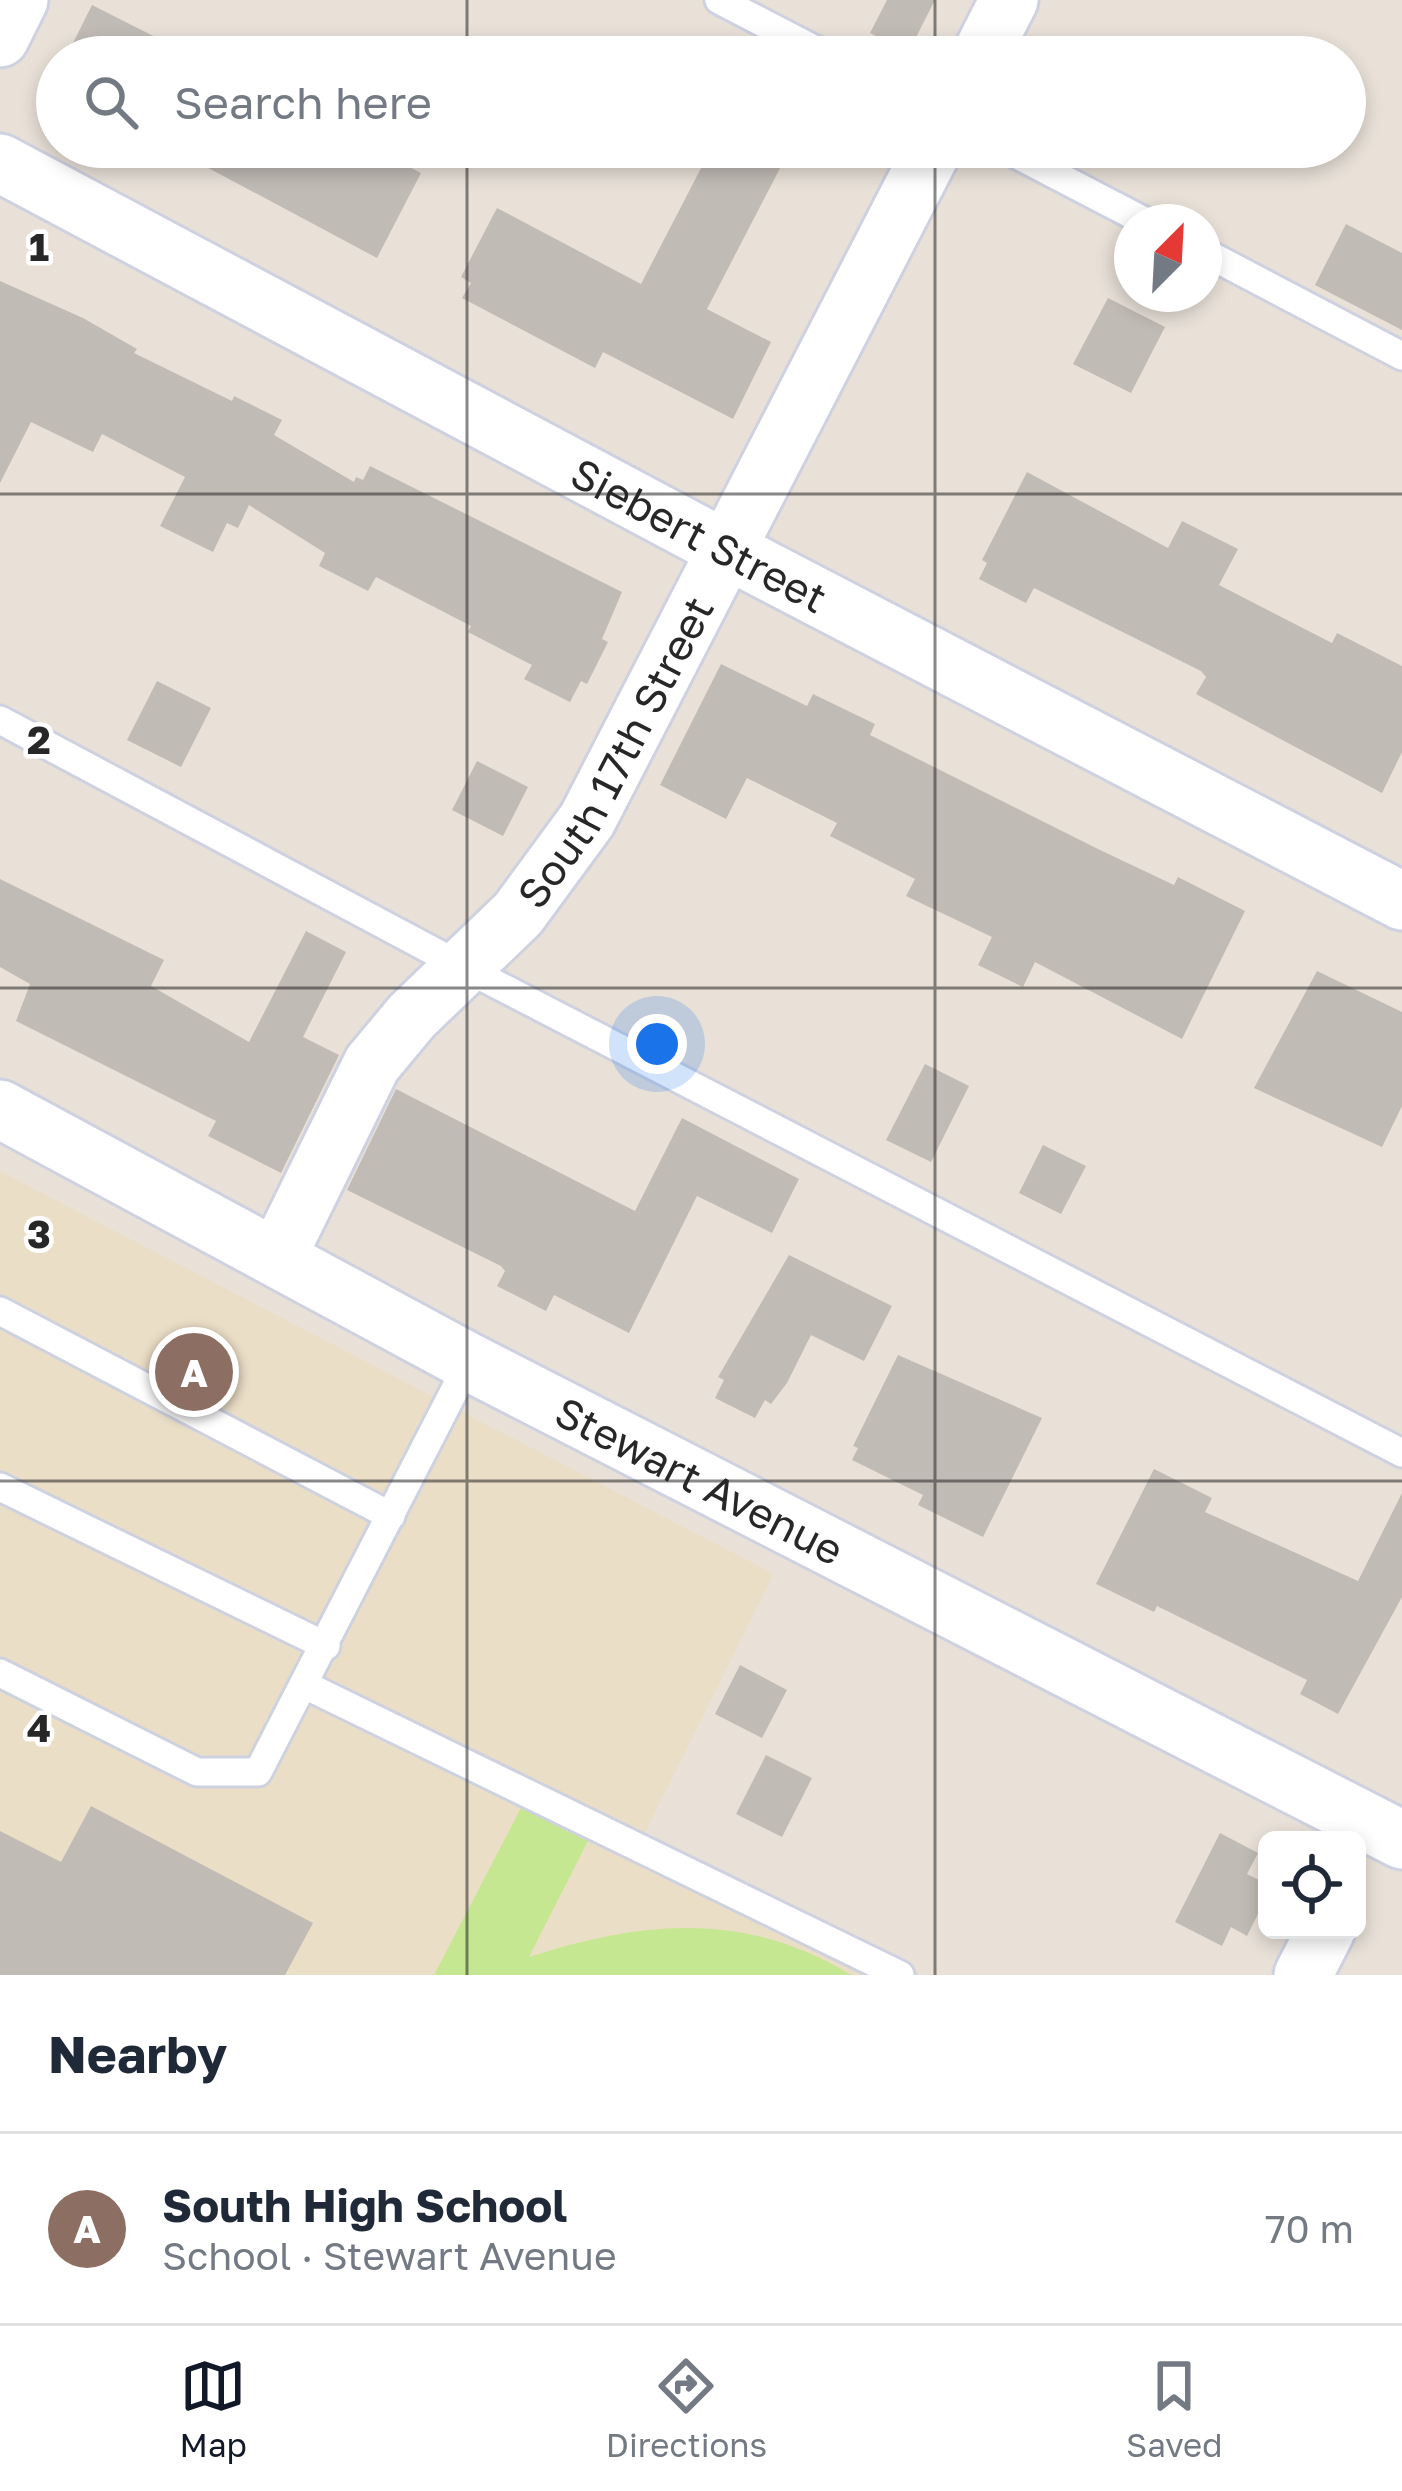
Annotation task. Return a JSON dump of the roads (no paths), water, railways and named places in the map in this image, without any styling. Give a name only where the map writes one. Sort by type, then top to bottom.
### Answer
[{"type":"street","points":[[0,38],[20,0]]},
{"type":"street","points":[[991,36],[1009,0]]},
{"type":"street","name":"Siebert Street","points":[[0,163],[727,550],[1402,901]]},
{"type":"street","name":"South 17th Street","points":[[278,1255],[373,1064],[518,914],[587,820],[923,168]]},
{"type":"street","name":"Stewart Avenue","points":[[0,1109],[469,1362],[1386,1835]]},
{"type":"street","points":[[1303,1975],[1321,1939]]},
{"type":"lane","points":[[719,0],[788,36]]},
{"type":"lane","points":[[1042,168],[1114,205]]},
{"type":"lane","points":[[1222,262],[1402,356]]},
{"type":"lane","points":[[0,720],[463,967],[1402,1453]]},
{"type":"lane","points":[[0,1311],[391,1516]]},
{"type":"lane","points":[[0,1673],[196,1772],[258,1772],[469,1362]]},
{"type":"lane","points":[[0,1487],[326,1646]]},
{"type":"lane","points":[[305,1685],[900,1975]]},
{"type":"place","name":"South High School","points":[[194,1372]]}]
